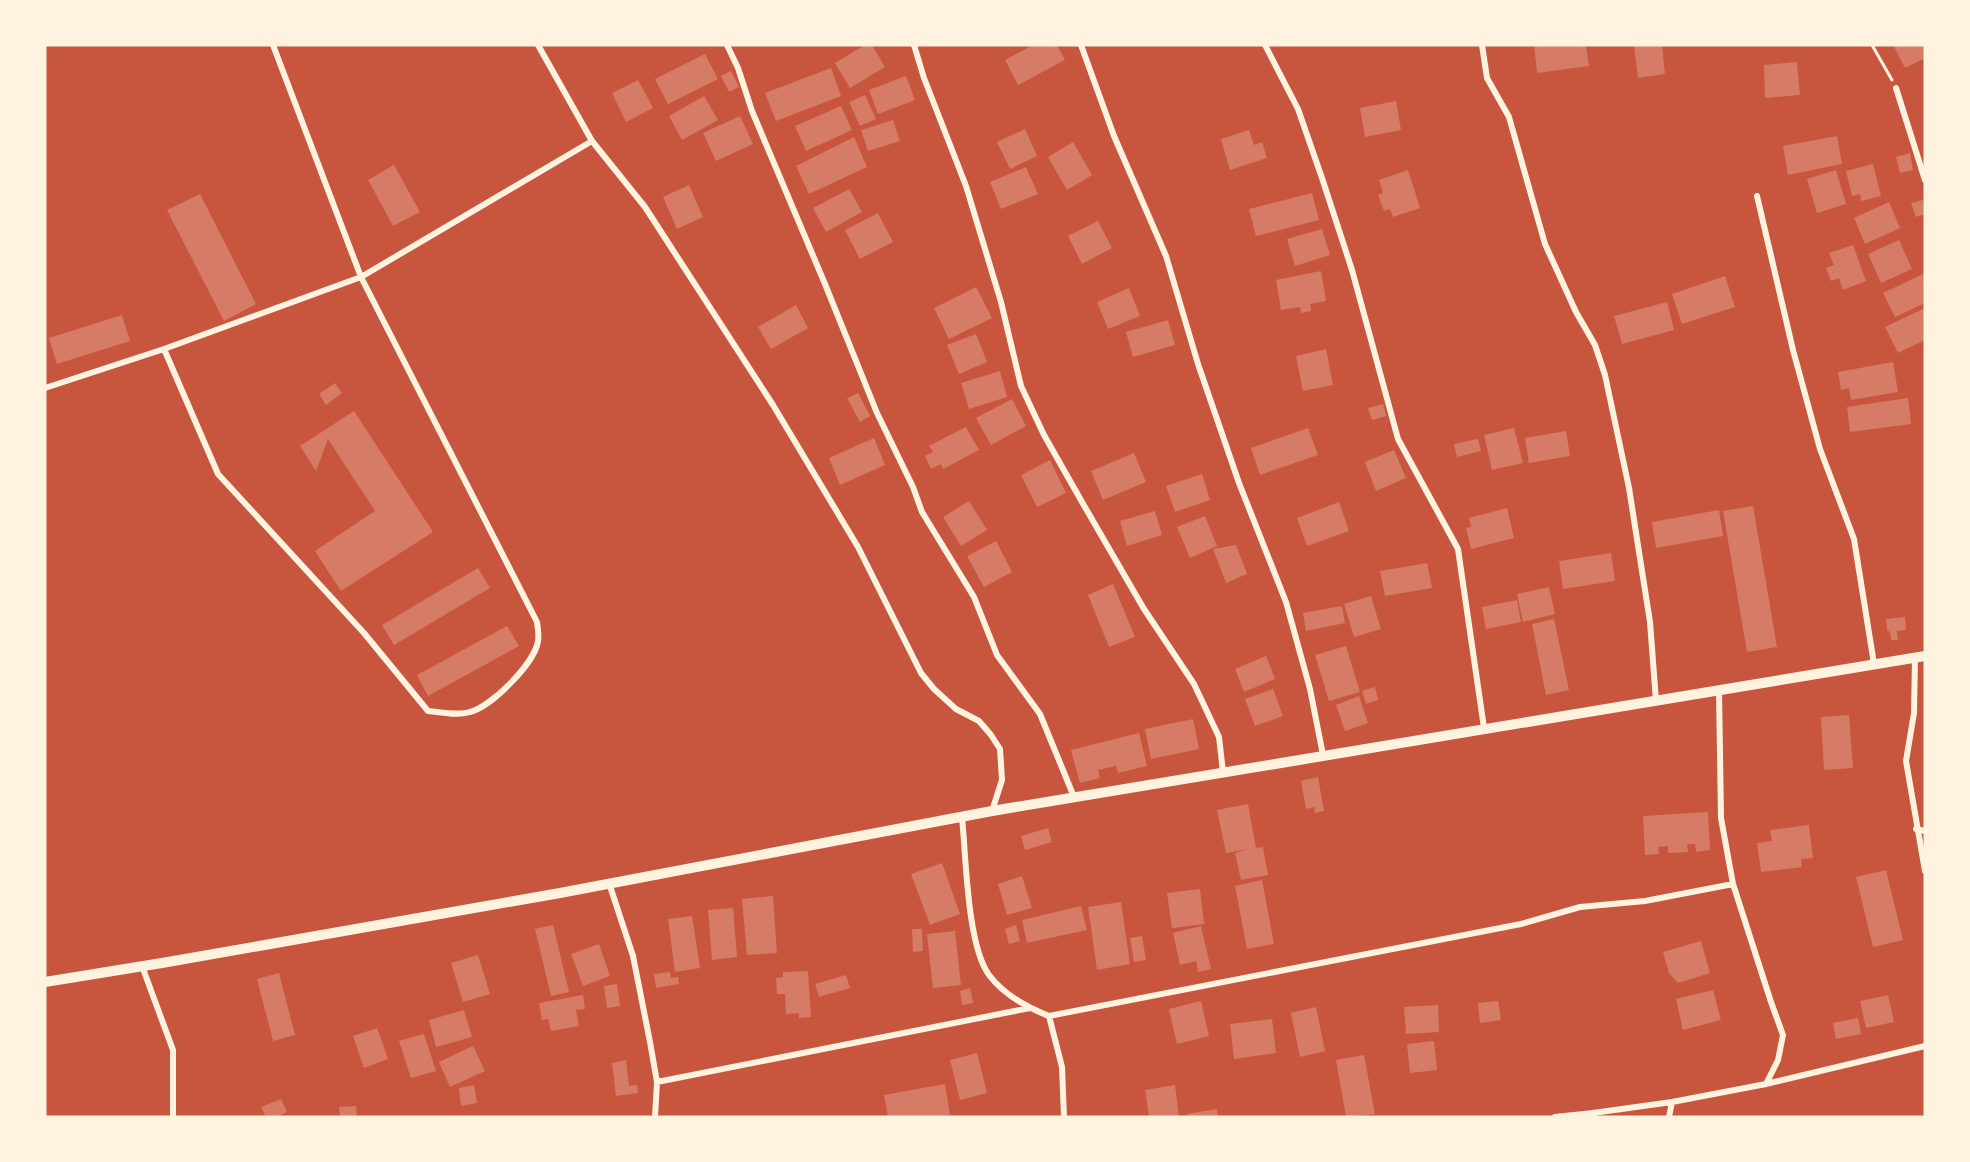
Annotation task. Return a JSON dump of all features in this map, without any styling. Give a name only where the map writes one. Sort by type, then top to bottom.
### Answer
[{"type":"street","points":[[165,349],[218,474],[364,633],[428,711],[470,712],[488,703],[510,685],[538,642],[537,622],[361,277],[273,45]]},
{"type":"street","points":[[727,45],[738,68],[752,111],[878,413],[922,512],[974,597],[997,655],[1040,714],[1074,797]]},
{"type":"street","points":[[914,45],[924,78],[966,186],[1001,302],[1021,386],[1044,435],[1144,609],[1194,684],[1219,737],[1223,772]]},
{"type":"street","points":[[1081,45],[1114,136],[1166,256],[1205,386],[1239,483],[1286,602],[1310,689],[1323,755]]},
{"type":"street","points":[[1265,45],[1298,109],[1322,178],[1352,270],[1398,439],[1458,549],[1484,729]]},
{"type":"street","points":[[1482,45],[1487,78],[1509,117],[1545,244],[1576,312],[1595,345],[1605,375],[1629,488],[1648,611],[1656,700]]},
{"type":"street","points":[[537,46],[592,141],[645,207],[772,405],[858,547],[921,673],[934,689],[956,709],[979,722],[1000,749],[1002,780],[992,811]]},
{"type":"street","points":[[1896,87],[1925,180]]},
{"type":"street","points":[[45,388],[165,349],[361,277],[592,141]]},
{"type":"street","points":[[1757,196],[1820,449],[1854,539],[1874,664]]},
{"type":"street","points":[[45,982],[608,883],[992,811],[1920,657],[1906,761],[1925,871]]},
{"type":"street","points":[[1719,690],[1721,818],[1733,884],[1784,1035],[1778,1060],[1766,1084]]},
{"type":"street","points":[[962,817],[974,937],[988,974],[1008,994],[1030,1008],[1049,1016],[1521,924],[1580,906],[1645,901],[1733,884]]},
{"type":"street","points":[[1916,829],[1925,831]]},
{"type":"street","points":[[608,883],[633,956],[657,1082],[655,1117]]},
{"type":"street","points":[[142,966],[173,1050],[173,1117]]},
{"type":"street","points":[[657,1082],[1030,1008]]},
{"type":"street","points":[[1049,1016],[1062,1067],[1065,1117]]},
{"type":"street","points":[[1555,1117],[1593,1115],[1766,1084],[1925,1046]]},
{"type":"street","points":[[1669,1117],[1672,1102]]},
{"type":"path","points":[[1872,45],[1896,87]]},
{"type":"building","points":[[865,45],[872,45],[885,67],[850,88],[835,63]]},
{"type":"building","points":[[1033,45],[1057,45],[1065,60],[1018,85],[1005,60]]},
{"type":"building","points":[[1534,45],[1586,45],[1589,66],[1537,73]]},
{"type":"building","points":[[1634,45],[1662,45],[1665,74],[1638,78]]},
{"type":"building","points":[[1893,45],[1925,45],[1925,58],[1905,68]]},
{"type":"building","points":[[705,54],[718,79],[668,104],[655,79]]},
{"type":"building","points":[[1797,62],[1800,95],[1765,98],[1764,65]]},
{"type":"building","points":[[831,68],[841,96],[776,121],[765,93]]},
{"type":"building","points":[[731,71],[739,87],[729,92],[721,76]]},
{"type":"building","points":[[906,76],[915,100],[878,114],[869,90]]},
{"type":"building","points":[[638,80],[653,108],[626,122],[612,93]]},
{"type":"building","points":[[865,95],[876,119],[860,126],[849,102]]},
{"type":"building","points":[[704,96],[718,120],[682,140],[669,116]]},
{"type":"building","points":[[1396,101],[1401,130],[1365,137],[1360,108]]},
{"type":"building","points":[[841,106],[852,130],[806,151],[795,126]]},
{"type":"building","points":[[740,116],[753,144],[716,161],[703,133]]},
{"type":"building","points":[[893,120],[900,141],[868,151],[861,130]]},
{"type":"building","points":[[1025,129],[1037,156],[1010,169],[997,142]]},
{"type":"building","points":[[1249,130],[1254,145],[1262,142],[1267,158],[1230,170],[1221,139]]},
{"type":"building","points":[[1837,136],[1842,164],[1788,175],[1783,146]]},
{"type":"building","points":[[854,137],[867,167],[809,194],[796,166]]},
{"type":"building","points":[[1073,142],[1092,175],[1067,190],[1048,157]]},
{"type":"building","points":[[1910,153],[1913,170],[1900,173],[1896,157]]},
{"type":"building","points":[[1873,164],[1881,196],[1861,201],[1860,194],[1852,196],[1846,171]]},
{"type":"building","points":[[394,165],[420,212],[393,226],[368,180]]},
{"type":"building","points":[[1026,167],[1038,194],[1001,209],[990,182]]},
{"type":"building","points":[[1408,170],[1420,208],[1393,217],[1390,209],[1384,211],[1378,195],[1383,193],[1379,180]]},
{"type":"building","points":[[1836,170],[1846,204],[1817,213],[1807,179]]},
{"type":"building","points":[[689,185],[703,217],[677,229],[663,197]]},
{"type":"building","points":[[849,189],[862,212],[826,232],[813,208]]},
{"type":"building","points":[[1312,193],[1319,220],[1256,236],[1249,209]]},
{"type":"building","points":[[200,194],[256,304],[224,321],[167,210]]},
{"type":"building","points":[[1923,200],[1925,214],[1916,217],[1911,203]]},
{"type":"building","points":[[1889,202],[1900,228],[1865,244],[1854,218]]},
{"type":"building","points":[[878,213],[893,242],[860,259],[845,230]]},
{"type":"building","points":[[1098,221],[1112,248],[1082,264],[1068,236]]},
{"type":"building","points":[[1322,229],[1330,255],[1295,266],[1287,239]]},
{"type":"building","points":[[1899,240],[1912,269],[1881,283],[1868,254]]},
{"type":"building","points":[[1853,245],[1866,281],[1843,290],[1839,278],[1831,281],[1826,268],[1834,265],[1829,253]]},
{"type":"building","points":[[1321,271],[1326,301],[1310,304],[1311,311],[1301,313],[1300,307],[1281,310],[1276,280]]},
{"type":"building","points":[[1925,273],[1925,303],[1895,317],[1883,293]]},
{"type":"building","points":[[1725,276],[1735,307],[1682,324],[1672,294]]},
{"type":"building","points":[[976,287],[992,318],[949,339],[934,308]]},
{"type":"building","points":[[1129,288],[1140,316],[1108,329],[1097,302]]},
{"type":"building","points":[[1667,302],[1674,330],[1622,344],[1614,316]]},
{"type":"building","points":[[796,305],[808,328],[771,349],[758,327]]},
{"type":"building","points":[[1925,308],[1925,340],[1898,353],[1885,327]]},
{"type":"building","points":[[122,315],[130,341],[57,364],[49,338]]},
{"type":"building","points":[[1168,320],[1175,345],[1133,357],[1126,332]]},
{"type":"building","points":[[976,334],[987,362],[959,374],[947,345]]},
{"type":"building","points":[[1326,349],[1333,385],[1303,391],[1296,356]]},
{"type":"building","points":[[1893,362],[1898,392],[1851,400],[1849,388],[1841,390],[1838,372]]},
{"type":"building","points":[[1000,371],[1007,397],[969,409],[961,383]]},
{"type":"building","points":[[335,383],[342,393],[326,405],[319,394]]},
{"type":"building","points":[[858,393],[870,416],[860,422],[847,398]]},
{"type":"building","points":[[1908,398],[1911,424],[1850,432],[1847,407]]},
{"type":"building","points":[[1012,399],[1026,426],[991,445],[976,418]]},
{"type":"building","points":[[1383,404],[1386,416],[1372,420],[1368,408]]},
{"type":"building","points":[[354,411],[433,532],[341,591],[315,551],[375,511],[328,439],[316,471],[300,446]]},
{"type":"building","points":[[966,427],[979,450],[943,469],[941,464],[931,469],[925,456],[933,452],[929,446]]},
{"type":"building","points":[[1308,428],[1318,455],[1260,475],[1251,448]]},
{"type":"building","points":[[1514,428],[1523,463],[1492,470],[1484,435]]},
{"type":"building","points":[[1566,431],[1570,456],[1529,463],[1525,438]]},
{"type":"building","points":[[874,438],[885,465],[840,485],[829,458]]},
{"type":"building","points":[[1478,439],[1481,451],[1457,457],[1454,444]]},
{"type":"building","points":[[1394,450],[1406,478],[1376,491],[1365,462]]},
{"type":"building","points":[[1134,453],[1146,482],[1103,500],[1091,471]]},
{"type":"building","points":[[1050,460],[1066,493],[1037,507],[1021,475]]},
{"type":"building","points":[[1202,474],[1210,500],[1175,512],[1166,486]]},
{"type":"building","points":[[969,501],[987,530],[961,546],[943,517]]},
{"type":"building","points":[[1339,502],[1349,531],[1307,546],[1297,518]]},
{"type":"building","points":[[1753,506],[1777,647],[1747,652],[1723,511]]},
{"type":"building","points":[[1507,508],[1514,538],[1471,549],[1466,528],[1471,527],[1469,518]]},
{"type":"building","points":[[1719,510],[1723,536],[1656,548],[1652,522]]},
{"type":"building","points":[[1155,511],[1162,535],[1127,546],[1120,521]]},
{"type":"building","points":[[1205,516],[1217,546],[1190,558],[1177,527]]},
{"type":"building","points":[[996,541],[1012,572],[984,587],[967,556]]},
{"type":"building","points":[[1236,545],[1247,574],[1226,583],[1213,549]]},
{"type":"building","points":[[1611,553],[1615,581],[1563,589],[1559,561]]},
{"type":"building","points":[[1427,563],[1432,588],[1385,596],[1380,571]]},
{"type":"building","points":[[478,568],[490,588],[394,645],[382,625]]},
{"type":"building","points":[[1113,584],[1135,637],[1109,647],[1088,595]]},
{"type":"building","points":[[1549,587],[1555,614],[1523,622],[1517,594]]},
{"type":"building","points":[[1371,596],[1381,629],[1354,637],[1344,604]]},
{"type":"building","points":[[1517,600],[1521,622],[1486,629],[1482,607]]},
{"type":"building","points":[[1342,606],[1345,623],[1306,631],[1303,613]]},
{"type":"building","points":[[1905,617],[1906,630],[1897,631],[1898,640],[1891,640],[1886,619]]},
{"type":"building","points":[[1554,619],[1569,690],[1546,695],[1532,624]]},
{"type":"building","points":[[507,626],[519,646],[428,696],[417,675]]},
{"type":"building","points":[[1346,646],[1360,692],[1329,701],[1315,655]]},
{"type":"building","points":[[1266,656],[1275,679],[1244,692],[1235,669]]},
{"type":"building","points":[[1375,687],[1378,700],[1366,704],[1362,691]]},
{"type":"building","points":[[1273,689],[1283,716],[1255,726],[1245,699]]},
{"type":"building","points":[[1359,696],[1368,723],[1345,731],[1336,705]]},
{"type":"building","points":[[1849,715],[1853,768],[1824,770],[1821,717]]},
{"type":"building","points":[[1193,719],[1199,749],[1151,759],[1145,729]]},
{"type":"building","points":[[1139,733],[1147,766],[1118,773],[1116,766],[1098,770],[1100,778],[1080,783],[1071,750]]},
{"type":"building","points":[[1318,777],[1324,811],[1315,813],[1314,807],[1306,809],[1301,781]]},
{"type":"building","points":[[1248,804],[1256,848],[1263,847],[1268,875],[1241,880],[1235,853],[1249,849],[1226,853],[1217,810]]},
{"type":"building","points":[[1708,812],[1710,850],[1696,852],[1695,844],[1687,844],[1688,852],[1668,853],[1668,846],[1658,847],[1659,854],[1645,855],[1643,816]]},
{"type":"building","points":[[1809,825],[1813,858],[1801,859],[1802,867],[1761,872],[1757,843],[1772,841],[1770,830]]},
{"type":"building","points":[[1048,828],[1052,842],[1025,850],[1021,836]]},
{"type":"building","points":[[942,863],[960,914],[930,925],[911,874]]},
{"type":"building","points":[[1886,870],[1903,940],[1873,947],[1856,877]]},
{"type":"building","points":[[1022,876],[1032,908],[1007,915],[998,884]]},
{"type":"building","points":[[1262,880],[1274,944],[1247,949],[1235,886]]},
{"type":"building","points":[[1200,889],[1204,924],[1172,928],[1167,893]]},
{"type":"building","points":[[773,896],[777,953],[747,955],[742,899]]},
{"type":"building","points":[[1121,902],[1130,964],[1097,970],[1088,907]]},
{"type":"building","points":[[1081,906],[1087,930],[1027,943],[1022,920]]},
{"type":"building","points":[[733,908],[737,957],[712,960],[708,910]]},
{"type":"building","points":[[692,916],[700,968],[675,972],[668,919]]},
{"type":"building","points":[[553,925],[569,992],[551,996],[535,929]]},
{"type":"building","points":[[1016,925],[1020,941],[1009,944],[1005,929]]},
{"type":"building","points":[[1201,926],[1211,969],[1198,972],[1196,961],[1180,965],[1173,933]]},
{"type":"building","points":[[912,929],[922,929],[923,951],[913,952]]},
{"type":"building","points":[[955,931],[961,985],[933,988],[927,934]]},
{"type":"building","points":[[1142,936],[1146,960],[1134,962],[1130,938]]},
{"type":"building","points":[[1701,941],[1710,973],[1678,983],[1669,973],[1663,952]]},
{"type":"building","points":[[599,944],[610,976],[583,986],[571,954]]},
{"type":"building","points":[[478,955],[490,994],[463,1002],[451,963]]},
{"type":"building","points":[[808,971],[811,1017],[799,1018],[799,1013],[786,1014],[785,994],[777,994],[776,978],[783,977],[783,972]]},
{"type":"building","points":[[670,972],[671,978],[678,977],[679,984],[656,988],[654,974]]},
{"type":"building","points":[[279,973],[295,1035],[273,1041],[257,979]]},
{"type":"building","points":[[846,975],[850,988],[819,997],[815,984]]},
{"type":"building","points":[[617,984],[620,1006],[607,1008],[604,986]]},
{"type":"building","points":[[970,988],[973,1003],[962,1005],[960,991]]},
{"type":"building","points":[[1713,990],[1721,1020],[1683,1030],[1676,999]]},
{"type":"building","points":[[583,995],[585,1009],[576,1010],[579,1026],[551,1031],[548,1019],[542,1020],[539,1003]]},
{"type":"building","points":[[1888,995],[1894,1022],[1866,1028],[1860,1001]]},
{"type":"building","points":[[1201,1001],[1209,1036],[1177,1044],[1169,1009]]},
{"type":"building","points":[[1498,1001],[1501,1020],[1480,1023],[1478,1003]]},
{"type":"building","points":[[1438,1005],[1439,1032],[1406,1034],[1404,1007]]},
{"type":"building","points":[[1316,1007],[1325,1051],[1300,1057],[1291,1013]]},
{"type":"building","points":[[464,1010],[472,1037],[436,1047],[429,1020]]},
{"type":"building","points":[[1858,1018],[1861,1034],[1836,1039],[1833,1023]]},
{"type":"building","points":[[1272,1019],[1276,1053],[1234,1059],[1230,1024]]},
{"type":"building","points":[[377,1028],[388,1059],[364,1068],[353,1036]]},
{"type":"building","points":[[424,1034],[436,1071],[411,1078],[399,1041]]},
{"type":"building","points":[[1434,1041],[1437,1070],[1410,1073],[1407,1044]]},
{"type":"building","points":[[473,1046],[485,1071],[450,1087],[439,1062]]},
{"type":"building","points":[[977,1053],[987,1093],[960,1100],[950,1060]]},
{"type":"building","points":[[1364,1055],[1375,1114],[1346,1117],[1336,1060]]},
{"type":"building","points":[[626,1060],[629,1086],[637,1085],[638,1093],[616,1096],[612,1063]]},
{"type":"building","points":[[945,1084],[950,1115],[888,1117],[884,1095]]},
{"type":"building","points":[[474,1085],[477,1103],[461,1106],[459,1088]]},
{"type":"building","points":[[1175,1085],[1179,1117],[1149,1117],[1145,1090]]},
{"type":"building","points":[[281,1099],[287,1112],[277,1117],[266,1117],[261,1107]]},
{"type":"building","points":[[356,1106],[357,1117],[340,1117],[339,1107]]},
{"type":"building","points":[[1217,1109],[1218,1117],[1187,1117],[1187,1114]]}]
